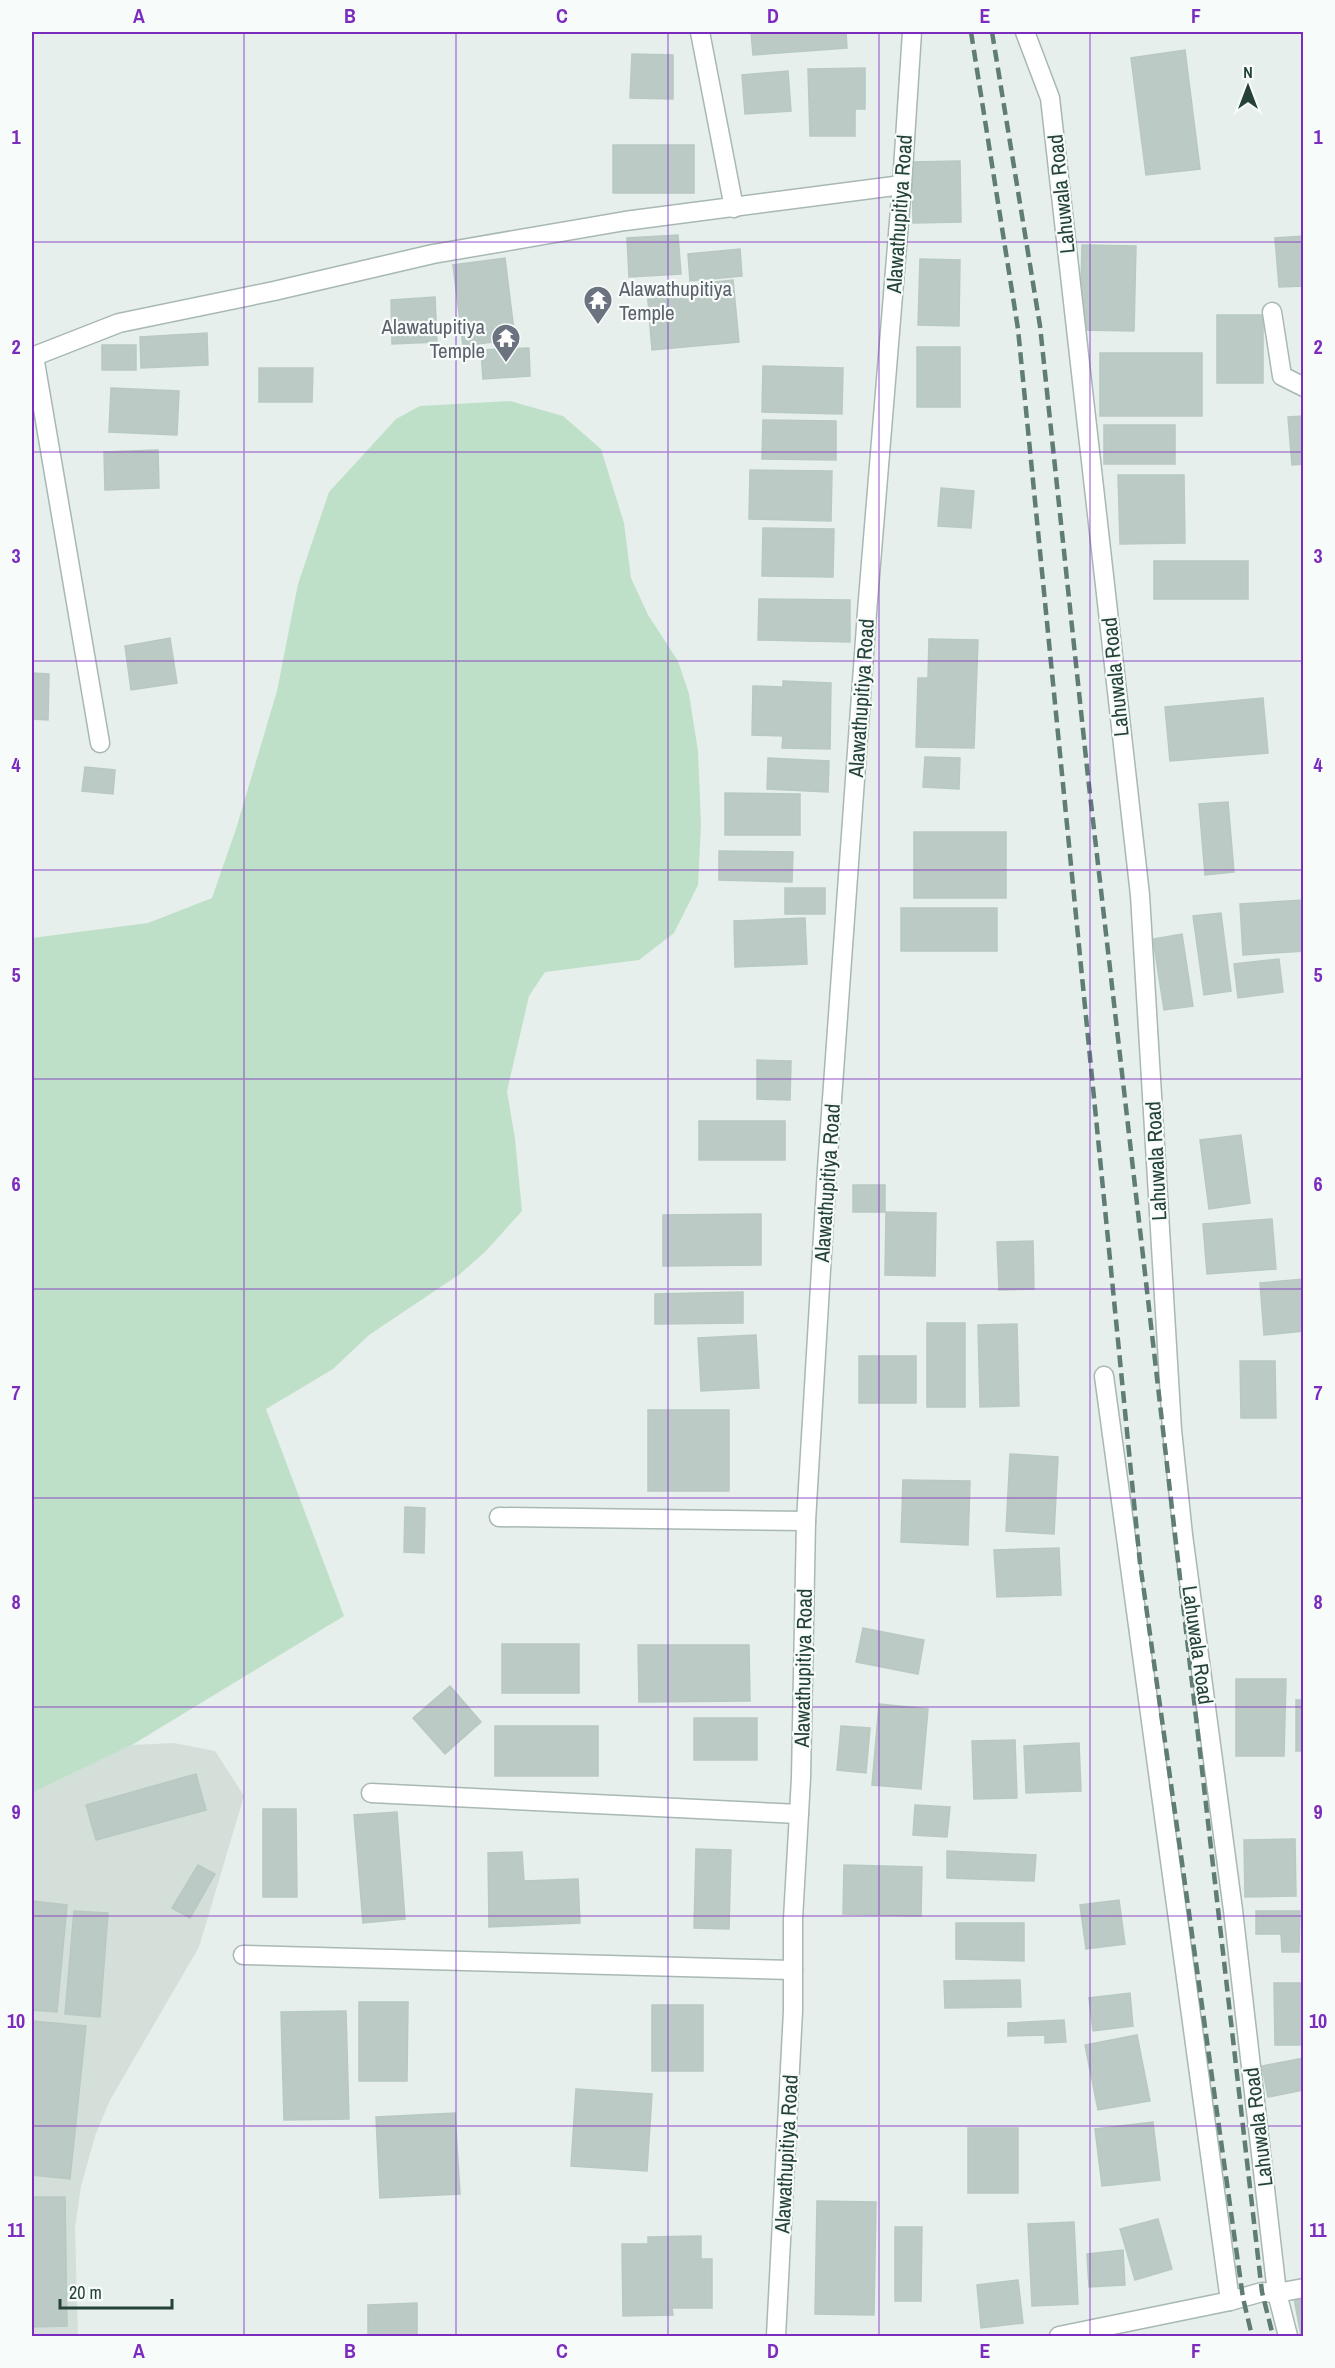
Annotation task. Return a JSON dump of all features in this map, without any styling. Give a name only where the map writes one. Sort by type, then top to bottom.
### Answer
[{"type":"street","points":[[700,32],[734,208]]},
{"type":"street","name":"Alawathupitiya Road","points":[[776,2337],[789,2099],[806,1521],[827,1169],[865,635],[902,185],[912,32]]},
{"type":"street","name":"Lahuwala Road","points":[[1025,32],[1050,98],[1140,895],[1172,1430],[1183,1535],[1233,1910],[1277,2293],[1288,2337]]},
{"type":"street","points":[[100,744],[33,357],[119,324],[434,254],[626,221],[902,185]]},
{"type":"street","points":[[1272,312],[1282,376],[1304,387]]},
{"type":"street","points":[[1104,1376],[1230,2301]]},
{"type":"street","points":[[499,1517],[806,1521]]},
{"type":"street","points":[[371,1792],[799,1814]]},
{"type":"street","points":[[243,1955],[793,1970]]},
{"type":"street","points":[[1059,2337],[1230,2301],[1262,2292],[1277,2293],[1304,2288]]},
{"type":"shaded area","points":[[174,1743],[215,1751],[244,1796],[199,1947],[110,2100],[95,2136],[81,2186],[75,2228],[78,2336],[32,2336],[32,1793],[132,1745]]},
{"type":"green space","points":[[510,401],[563,416],[601,449],[624,523],[631,578],[648,615],[678,661],[689,694],[698,751],[701,825],[698,885],[674,933],[639,960],[545,972],[529,996],[507,1091],[515,1139],[522,1211],[486,1251],[460,1274],[369,1335],[333,1369],[266,1409],[344,1616],[132,1745],[32,1793],[32,938],[148,923],[212,898],[236,829],[277,691],[298,584],[329,492],[396,419],[420,406]]},
{"type":"building","points":[[751,32],[846,32],[847,48],[753,55]]},
{"type":"building","points":[[1185,50],[1200,169],[1146,175],[1131,58]]},
{"type":"building","points":[[632,54],[673,55],[673,99],[630,98]]},
{"type":"building","points":[[865,68],[865,109],[855,109],[855,136],[810,136],[808,69]]},
{"type":"building","points":[[788,71],[791,111],[745,114],[742,75]]},
{"type":"building","points":[[613,145],[694,145],[694,193],[613,193]]},
{"type":"building","points":[[960,161],[961,222],[913,223],[912,162]]},
{"type":"building","points":[[678,235],[681,274],[629,277],[627,238]]},
{"type":"building","points":[[1304,236],[1304,286],[1279,287],[1275,238]]},
{"type":"building","points":[[1082,245],[1136,246],[1134,331],[1080,330]]},
{"type":"building","points":[[740,249],[742,276],[690,281],[688,254]]},
{"type":"building","points":[[505,258],[515,339],[463,346],[453,265]]},
{"type":"building","points":[[920,259],[960,260],[959,326],[918,325]]},
{"type":"building","points":[[733,280],[739,342],[652,350],[647,289]]},
{"type":"building","points":[[435,297],[437,342],[392,344],[391,300]]},
{"type":"building","points":[[1217,315],[1263,315],[1263,383],[1217,383]]},
{"type":"building","points":[[207,333],[208,365],[141,368],[140,337]]},
{"type":"building","points":[[102,345],[136,345],[136,370],[102,370]]},
{"type":"building","points":[[917,347],[960,347],[960,407],[917,407]]},
{"type":"building","name":"Alawatupitiya Temple","points":[[529,348],[530,376],[483,379],[481,350]]},
{"type":"building","points":[[1100,353],[1202,353],[1202,416],[1100,416]]},
{"type":"building","points":[[763,366],[843,368],[842,414],[762,412]]},
{"type":"building","points":[[259,368],[313,368],[312,402],[259,402]]},
{"type":"building","points":[[111,388],[179,391],[177,435],[109,432]]},
{"type":"building","points":[[1304,416],[1304,464],[1292,465],[1288,417]]},
{"type":"building","points":[[763,420],[836,421],[836,460],[762,459]]},
{"type":"building","points":[[1104,425],[1175,425],[1175,464],[1104,464]]},
{"type":"building","points":[[158,450],[159,488],[105,490],[104,452]]},
{"type":"building","points":[[750,470],[832,471],[831,521],[749,519]]},
{"type":"building","points":[[1118,475],[1184,475],[1185,543],[1120,544]]},
{"type":"building","points":[[941,488],[974,491],[971,528],[938,526]]},
{"type":"building","points":[[763,528],[834,529],[833,577],[762,576]]},
{"type":"building","points":[[1154,561],[1248,561],[1248,599],[1154,599]]},
{"type":"building","points":[[759,599],[850,600],[850,642],[758,640]]},
{"type":"building","points":[[170,638],[177,683],[131,690],[125,646]]},
{"type":"building","points":[[929,639],[978,640],[974,748],[916,747],[918,678],[928,678]]},
{"type":"building","points":[[32,673],[49,674],[48,720],[32,719]]},
{"type":"building","points":[[783,681],[831,683],[830,749],[782,748],[783,736],[752,735],[753,686],[783,687]]},
{"type":"building","points":[[1263,698],[1268,753],[1170,761],[1165,707]]},
{"type":"building","points":[[925,757],[960,758],[959,789],[923,787]]},
{"type":"building","points":[[768,758],[829,761],[828,792],[767,789]]},
{"type":"building","points":[[85,767],[115,770],[113,794],[82,791]]},
{"type":"building","points":[[725,793],[800,794],[800,835],[725,835]]},
{"type":"building","points":[[1228,802],[1234,872],[1205,875],[1199,804]]},
{"type":"building","points":[[914,832],[1006,832],[1006,898],[914,898]]},
{"type":"building","points":[[719,851],[793,852],[792,882],[719,880]]},
{"type":"building","points":[[785,888],[825,888],[825,914],[785,914]]},
{"type":"building","points":[[1303,900],[1304,951],[1243,955],[1240,904]]},
{"type":"building","points":[[901,908],[997,908],[997,951],[901,951]]},
{"type":"building","points":[[1221,913],[1231,991],[1204,995],[1193,916]]},
{"type":"building","points":[[805,918],[807,964],[735,967],[734,921]]},
{"type":"building","points":[[1182,934],[1193,1006],[1164,1010],[1153,939]]},
{"type":"building","points":[[1279,959],[1283,992],[1238,998],[1234,964]]},
{"type":"building","points":[[757,1060],[791,1061],[790,1100],[757,1099]]},
{"type":"building","points":[[699,1121],[785,1121],[785,1160],[699,1160]]},
{"type":"building","points":[[1241,1135],[1250,1203],[1209,1209],[1200,1140]]},
{"type":"building","points":[[853,1185],[885,1185],[885,1212],[853,1212]]},
{"type":"building","points":[[886,1212],[936,1213],[935,1276],[885,1275]]},
{"type":"building","points":[[761,1214],[761,1265],[663,1266],[663,1215]]},
{"type":"building","points":[[1272,1219],[1276,1269],[1207,1274],[1203,1224]]},
{"type":"building","points":[[1033,1241],[1034,1289],[999,1290],[997,1242]]},
{"type":"building","points":[[1304,1279],[1304,1331],[1264,1335],[1260,1283]]},
{"type":"building","points":[[743,1292],[743,1323],[655,1324],[655,1294]]},
{"type":"building","points":[[927,1323],[965,1323],[965,1407],[927,1407]]},
{"type":"building","points":[[1017,1324],[1019,1406],[980,1407],[978,1325]]},
{"type":"building","points":[[756,1335],[759,1388],[701,1391],[698,1338]]},
{"type":"building","points":[[859,1356],[916,1356],[916,1403],[859,1403]]},
{"type":"building","points":[[1240,1361],[1275,1361],[1276,1418],[1241,1418]]},
{"type":"building","points":[[648,1410],[729,1410],[729,1491],[648,1491]]},
{"type":"building","points":[[1010,1454],[1058,1457],[1054,1534],[1006,1531]]},
{"type":"building","points":[[903,1480],[970,1481],[968,1545],[901,1542]]},
{"type":"building","points":[[405,1507],[425,1508],[424,1553],[404,1552]]},
{"type":"building","points":[[1059,1548],[1061,1595],[997,1597],[994,1550]]},
{"type":"building","points":[[863,1628],[924,1640],[918,1674],[856,1662]]},
{"type":"building","points":[[502,1644],[579,1644],[579,1693],[502,1693]]},
{"type":"building","points":[[638,1645],[749,1645],[750,1701],[639,1702]]},
{"type":"building","points":[[1236,1679],[1286,1679],[1284,1756],[1236,1756]]},
{"type":"building","points":[[450,1686],[481,1722],[445,1754],[413,1718]]},
{"type":"building","points":[[1296,1700],[1304,1700],[1304,1751],[1296,1751]]},
{"type":"building","points":[[879,1704],[928,1709],[921,1789],[872,1785]]},
{"type":"building","points":[[694,1718],[757,1718],[757,1760],[694,1760]]},
{"type":"building","points":[[495,1726],[598,1726],[598,1776],[495,1776]]},
{"type":"building","points":[[841,1726],[870,1728],[866,1773],[837,1770]]},
{"type":"building","points":[[1015,1740],[1017,1798],[974,1799],[972,1741]]},
{"type":"building","points":[[1079,1743],[1081,1791],[1026,1793],[1024,1746]]},
{"type":"building","points":[[196,1774],[206,1810],[96,1840],[86,1805]]},
{"type":"building","points":[[915,1805],[950,1807],[947,1837],[913,1835]]},
{"type":"building","points":[[263,1809],[296,1809],[297,1897],[263,1897]]},
{"type":"building","points":[[397,1812],[405,1919],[363,1923],[354,1815]]},
{"type":"building","points":[[1295,1839],[1296,1896],[1245,1897],[1244,1840]]},
{"type":"building","points":[[696,1849],[731,1850],[729,1929],[694,1928]]},
{"type":"building","points":[[947,1851],[1036,1855],[1034,1881],[947,1878]]},
{"type":"building","points":[[522,1852],[524,1881],[578,1879],[580,1923],[489,1927],[488,1853]]},
{"type":"building","points":[[198,1865],[215,1874],[190,1918],[172,1908]]},
{"type":"building","points":[[844,1865],[922,1867],[921,1916],[843,1914]]},
{"type":"building","points":[[1119,1900],[1125,1944],[1086,1949],[1080,1905]]},
{"type":"building","points":[[32,1901],[67,1905],[57,2012],[32,2010]]},
{"type":"building","points":[[74,1911],[108,1913],[100,2017],[65,2014]]},
{"type":"building","points":[[1256,1911],[1300,1911],[1299,1952],[1282,1952],[1281,1934],[1256,1934]]},
{"type":"building","points":[[956,1923],[1024,1923],[1024,1961],[956,1959]]},
{"type":"building","points":[[1020,1980],[1021,2007],[945,2008],[944,1981]]},
{"type":"building","points":[[1274,1983],[1304,1983],[1304,2045],[1275,2045]]},
{"type":"building","points":[[1130,1993],[1133,2026],[1093,2031],[1089,1998]]},
{"type":"building","points":[[359,2002],[408,2002],[407,2081],[359,2081]]},
{"type":"building","points":[[652,2005],[703,2005],[703,2071],[652,2071]]},
{"type":"building","points":[[346,2011],[349,2119],[284,2120],[281,2012]]},
{"type":"building","points":[[1064,2020],[1066,2042],[1045,2043],[1045,2035],[1008,2036],[1008,2023]]},
{"type":"building","points":[[32,2021],[86,2026],[70,2179],[32,2175]]},
{"type":"building","points":[[1137,2035],[1150,2101],[1098,2110],[1085,2045]]},
{"type":"building","points":[[1304,2058],[1304,2090],[1268,2097],[1262,2066]]},
{"type":"building","points":[[576,2089],[652,2094],[647,2171],[571,2166]]},
{"type":"building","points":[[455,2113],[460,2194],[380,2198],[376,2117]]},
{"type":"building","points":[[1153,2122],[1160,2180],[1102,2186],[1095,2129]]},
{"type":"building","points":[[968,2128],[1018,2128],[1018,2193],[968,2193]]},
{"type":"building","points":[[32,2197],[65,2197],[67,2326],[32,2327]]},
{"type":"building","points":[[817,2201],[876,2202],[874,2315],[815,2314]]},
{"type":"building","points":[[1158,2219],[1172,2269],[1135,2280],[1120,2229]]},
{"type":"building","points":[[1074,2222],[1078,2304],[1032,2306],[1028,2224]]},
{"type":"building","points":[[895,2227],[922,2227],[921,2301],[895,2301]]},
{"type":"building","points":[[701,2236],[701,2259],[712,2259],[712,2308],[672,2308],[673,2315],[623,2316],[622,2244],[648,2244],[648,2237]]},
{"type":"building","points":[[1123,2250],[1125,2285],[1089,2287],[1087,2254]]},
{"type":"building","points":[[1018,2280],[1023,2323],[981,2328],[977,2285]]},
{"type":"building","points":[[1304,2297],[1304,2336],[1301,2336],[1294,2298]]},
{"type":"building","points":[[417,2303],[417,2336],[368,2336],[368,2305]]},
{"type":"railway","points":[[971,32],[1018,329],[1140,1563],[1243,2298],[1252,2336]]},
{"type":"railway","points":[[992,32],[1040,326],[1088,777],[1262,2292],[1273,2336]]},
{"type":"place","name":"Alawathupitiya Temple","points":[[598,326]]},
{"type":"place","name":"Alawatupitiya Temple","points":[[506,364]]}]
